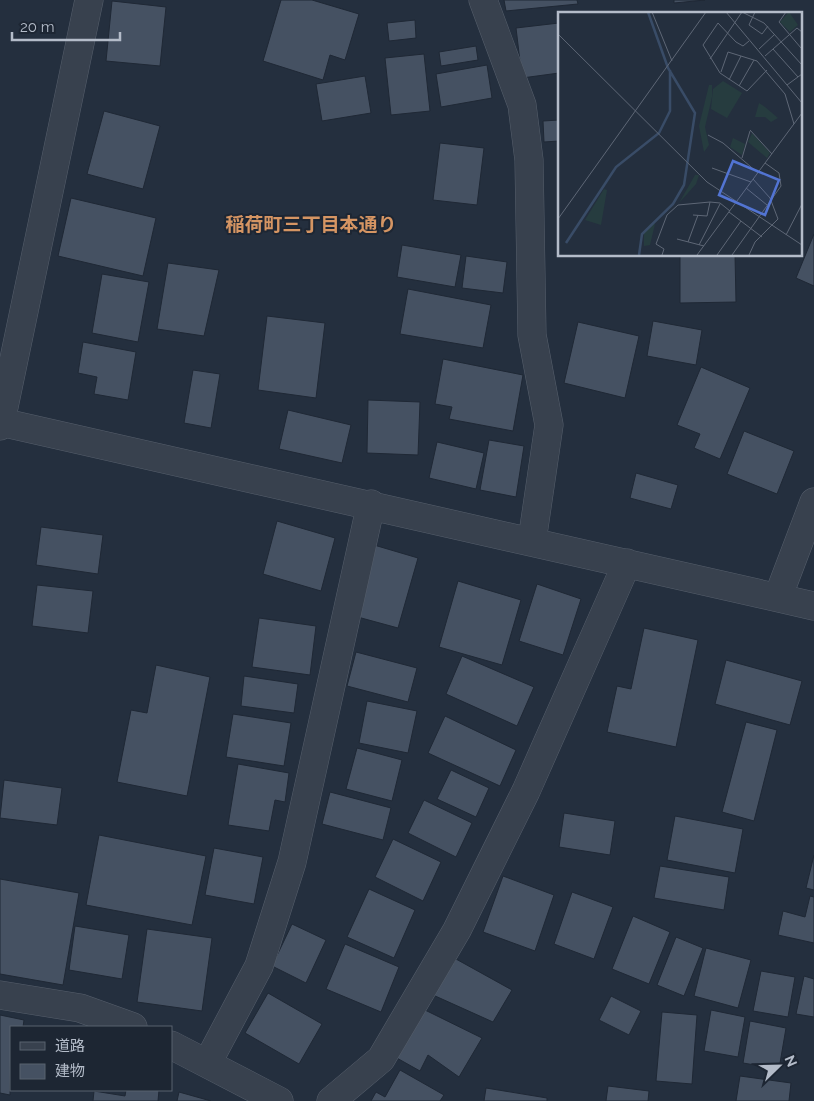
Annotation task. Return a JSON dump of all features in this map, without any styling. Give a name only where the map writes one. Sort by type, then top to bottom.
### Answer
[{"type":"street","points":[[89,0],[0,423],[371,504],[814,606]]},
{"type":"street","points":[[482,0],[522,105],[529,160],[532,335],[549,425],[532,541]]},
{"type":"street","points":[[778,597],[814,502]]},
{"type":"street","points":[[208,1062],[259,966],[292,862],[371,504]]},
{"type":"street","points":[[331,1101],[381,1059],[457,930],[526,791],[627,563]]},
{"type":"street","points":[[0,994],[80,1008],[130,1026]]},
{"type":"street","points":[[172,1044],[279,1101]]},
{"type":"building","points":[[281,0],[312,0],[359,14],[345,60],[330,55],[323,80],[263,61]]},
{"type":"building","points":[[504,0],[577,0],[578,4],[506,11]]},
{"type":"building","points":[[674,0],[705,0],[674,3]]},
{"type":"building","points":[[112,1],[166,7],[160,66],[106,61]]},
{"type":"building","points":[[415,20],[416,38],[389,41],[387,23]]},
{"type":"building","points":[[558,23],[558,73],[522,78],[516,28]]},
{"type":"building","points":[[476,46],[478,60],[441,66],[439,52]]},
{"type":"building","points":[[424,54],[430,111],[391,115],[385,58]]},
{"type":"building","points":[[487,65],[492,98],[441,107],[436,74]]},
{"type":"building","points":[[365,76],[371,113],[322,121],[316,84]]},
{"type":"building","points":[[104,111],[160,126],[143,189],[87,174]]},
{"type":"building","points":[[558,120],[558,141],[544,142],[543,121]]},
{"type":"building","points":[[440,143],[484,148],[477,205],[433,200]]},
{"type":"building","points":[[71,198],[156,218],[143,276],[58,256]]},
{"type":"building","points":[[814,234],[814,286],[796,278]]},
{"type":"building","points":[[402,245],[461,255],[455,287],[397,277]]},
{"type":"building","points":[[466,256],[507,262],[503,293],[462,288]]},
{"type":"building","points":[[680,256],[735,256],[736,302],[680,303]]},
{"type":"building","points":[[168,263],[219,270],[204,336],[157,329]]},
{"type":"building","points":[[102,274],[149,282],[138,342],[92,333]]},
{"type":"building","points":[[408,289],[491,305],[483,348],[400,334]]},
{"type":"building","points":[[267,316],[325,323],[316,398],[258,390]]},
{"type":"building","points":[[653,321],[702,330],[696,365],[647,356]]},
{"type":"building","points":[[578,322],[639,336],[625,398],[564,383]]},
{"type":"building","points":[[83,342],[136,352],[128,400],[94,394],[97,377],[78,373]]},
{"type":"building","points":[[443,359],[523,375],[513,431],[449,419],[452,407],[435,404]]},
{"type":"building","points":[[701,367],[750,388],[720,459],[694,448],[700,434],[677,425]]},
{"type":"building","points":[[193,370],[220,374],[211,428],[184,423]]},
{"type":"building","points":[[368,400],[420,402],[418,455],[367,453]]},
{"type":"building","points":[[288,410],[351,425],[342,463],[279,449]]},
{"type":"building","points":[[744,431],[794,451],[777,494],[727,474]]},
{"type":"building","points":[[489,440],[524,446],[516,497],[480,490]]},
{"type":"building","points":[[437,442],[484,453],[476,489],[429,478]]},
{"type":"building","points":[[636,473],[678,485],[671,509],[630,498]]},
{"type":"building","points":[[277,521],[335,538],[321,591],[263,574]]},
{"type":"building","points":[[41,527],[103,535],[98,574],[36,565]]},
{"type":"building","points":[[374,545],[418,558],[398,628],[354,616]]},
{"type":"building","points":[[458,581],[521,600],[502,665],[439,647]]},
{"type":"building","points":[[537,584],[581,599],[563,655],[519,641]]},
{"type":"building","points":[[37,585],[93,591],[88,633],[32,626]]},
{"type":"building","points":[[259,618],[316,626],[310,675],[252,667]]},
{"type":"building","points":[[644,628],[698,640],[676,747],[607,732],[617,686],[631,689]]},
{"type":"building","points":[[356,652],[417,668],[408,702],[347,686]]},
{"type":"building","points":[[462,656],[534,687],[517,726],[446,694]]},
{"type":"building","points":[[726,660],[802,681],[790,725],[715,704]]},
{"type":"building","points":[[156,665],[210,677],[187,796],[117,782],[131,710],[147,713]]},
{"type":"building","points":[[244,676],[298,684],[294,713],[241,706]]},
{"type":"building","points":[[367,701],[417,711],[408,753],[359,743]]},
{"type":"building","points":[[233,714],[291,723],[284,766],[226,757]]},
{"type":"building","points":[[445,716],[516,750],[500,786],[428,753]]},
{"type":"building","points":[[746,722],[777,730],[754,821],[722,812]]},
{"type":"building","points":[[357,748],[402,760],[392,801],[346,789]]},
{"type":"building","points":[[238,764],[289,773],[285,802],[275,800],[269,831],[228,825]]},
{"type":"building","points":[[451,770],[489,788],[476,817],[437,799]]},
{"type":"building","points":[[4,780],[62,788],[57,825],[0,818]]},
{"type":"building","points":[[330,792],[391,808],[383,840],[322,824]]},
{"type":"building","points":[[424,800],[472,823],[456,857],[408,833]]},
{"type":"building","points":[[564,813],[615,821],[610,855],[559,847]]},
{"type":"building","points":[[675,816],[743,829],[735,873],[667,860]]},
{"type":"building","points":[[99,835],[206,856],[192,925],[86,905]]},
{"type":"building","points":[[393,839],[441,862],[423,901],[375,877]]},
{"type":"building","points":[[214,848],[263,857],[254,904],[205,895]]},
{"type":"building","points":[[814,855],[814,890],[806,888]]},
{"type":"building","points":[[660,866],[729,877],[724,910],[654,898]]},
{"type":"building","points":[[503,876],[554,895],[535,951],[483,932]]},
{"type":"building","points":[[0,879],[79,893],[63,985],[0,974]]},
{"type":"building","points":[[369,889],[415,910],[394,958],[347,937]]},
{"type":"building","points":[[572,892],[613,907],[594,959],[554,944]]},
{"type":"building","points":[[810,896],[814,897],[814,943],[778,935],[783,911],[805,917]]},
{"type":"building","points":[[633,916],[670,932],[649,984],[612,969]]},
{"type":"building","points":[[292,924],[326,940],[306,983],[272,966]]},
{"type":"building","points":[[75,926],[129,935],[122,979],[69,970]]},
{"type":"building","points":[[147,929],[212,938],[202,1011],[137,1002]]},
{"type":"building","points":[[676,937],[703,948],[684,996],[657,985]]},
{"type":"building","points":[[345,944],[399,967],[381,1012],[326,989]]},
{"type":"building","points":[[706,948],[751,960],[738,1008],[694,996]]},
{"type":"building","points":[[456,959],[512,990],[493,1022],[433,995]]},
{"type":"building","points":[[761,971],[795,977],[788,1017],[753,1011]]},
{"type":"building","points":[[804,976],[814,979],[814,1017],[796,1014]]},
{"type":"building","points":[[268,993],[322,1024],[299,1064],[245,1033]]},
{"type":"building","points":[[611,996],[641,1011],[629,1035],[599,1020]]},
{"type":"building","points":[[425,1010],[482,1038],[459,1077],[428,1055],[420,1071],[395,1057]]},
{"type":"building","points":[[711,1010],[745,1017],[738,1057],[704,1051]]},
{"type":"building","points":[[662,1012],[697,1015],[692,1084],[656,1081]]},
{"type":"building","points":[[0,1015],[24,1020],[23,1026],[10,1026],[10,1095],[0,1093]]},
{"type":"building","points":[[750,1021],[786,1028],[779,1069],[743,1063]]},
{"type":"building","points":[[400,1070],[444,1095],[440,1101],[371,1101],[376,1092],[385,1097]]},
{"type":"building","points":[[740,1076],[791,1083],[789,1101],[736,1101]]},
{"type":"building","points":[[608,1086],[649,1091],[648,1101],[606,1101]]},
{"type":"building","points":[[486,1088],[547,1098],[547,1101],[484,1101]]},
{"type":"building","points":[[94,1091],[125,1096],[126,1091],[159,1091],[158,1101],[93,1101]]},
{"type":"building","points":[[179,1092],[211,1101],[177,1101]]},
{"type":"district","name":"稲荷町三丁目本通り","points":[[311,224]]}]
